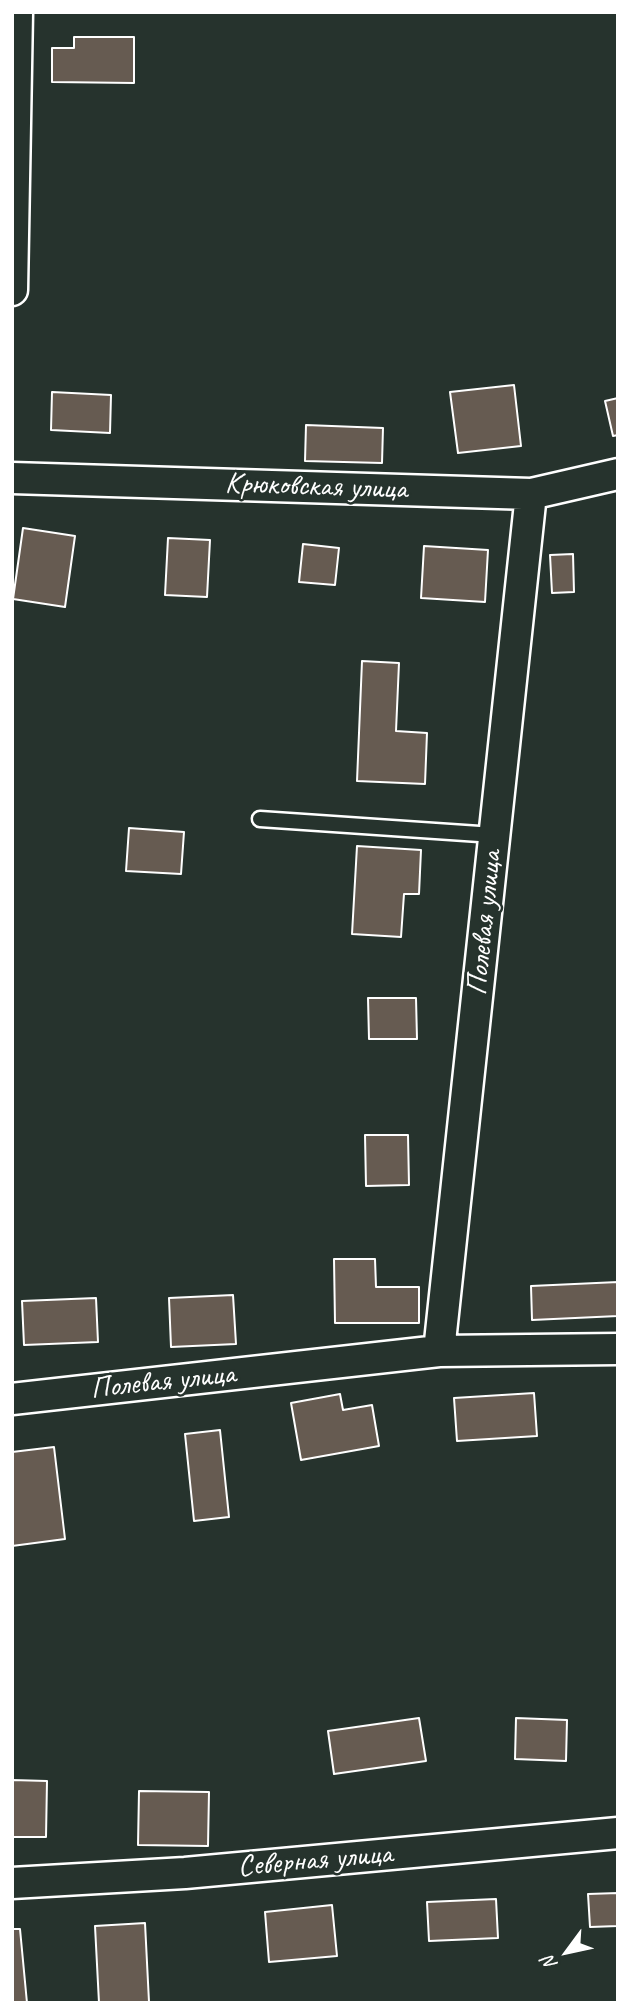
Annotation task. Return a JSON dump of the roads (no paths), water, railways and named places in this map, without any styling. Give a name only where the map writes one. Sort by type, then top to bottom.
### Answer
[{"type":"street","points":[[12,290],[17,12]]},
{"type":"street","name":"Крюковская улица","points":[[12,478],[531,494],[618,474]]},
{"type":"street","name":"Полевая улица","points":[[439,1352],[531,494]]},
{"type":"street","name":"Полевая улица","points":[[12,1399],[439,1352],[618,1349]]},
{"type":"street","name":"Северная улица","points":[[12,1883],[185,1872],[618,1833]]},
{"type":"lane","points":[[260,818],[494,835]]}]
